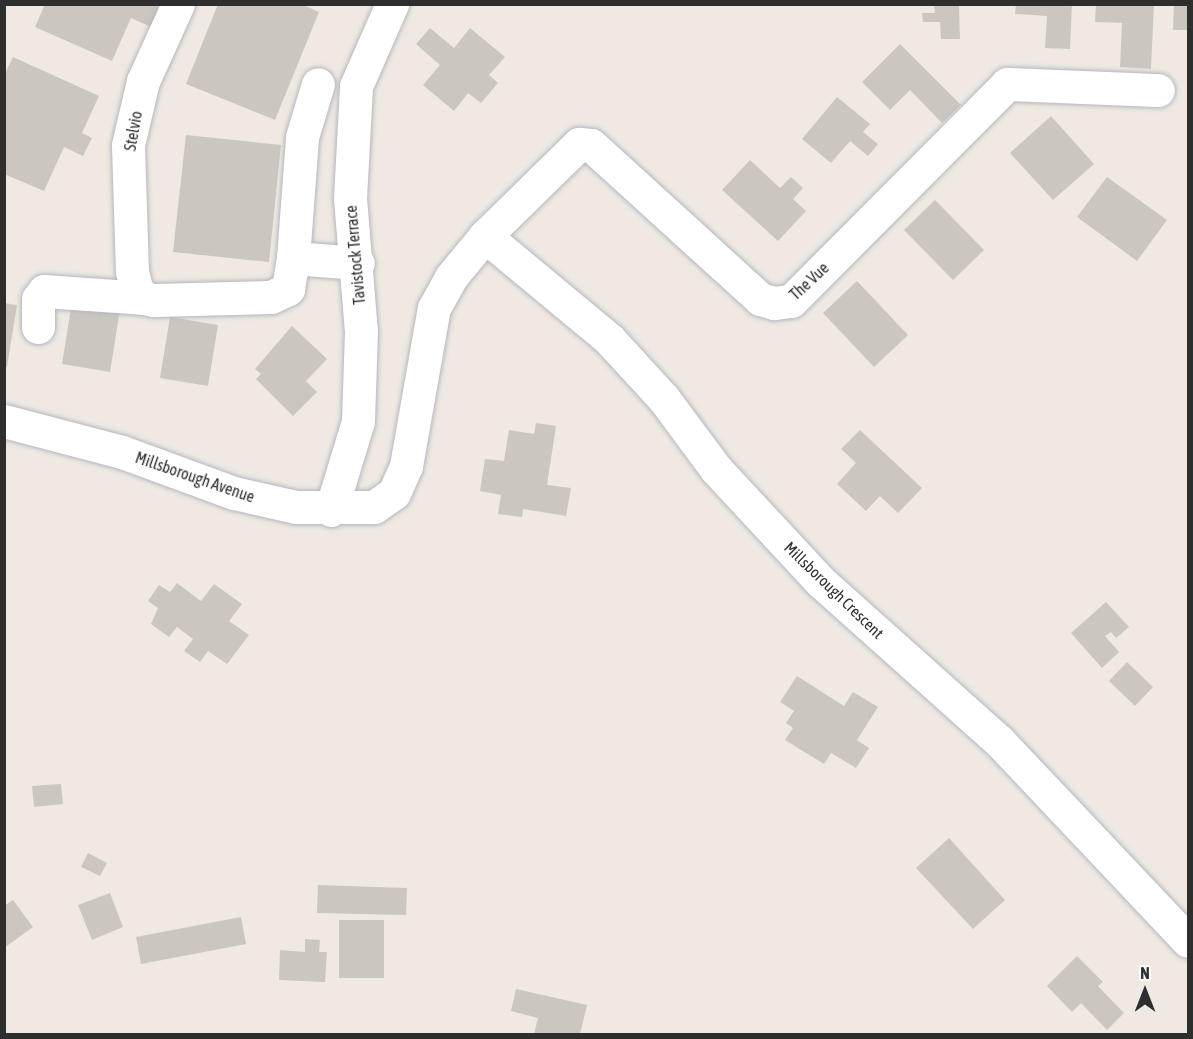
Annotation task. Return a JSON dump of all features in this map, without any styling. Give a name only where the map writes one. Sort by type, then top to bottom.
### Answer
[{"type":"street","name":"Stelvio","points":[[143,298],[136,288],[132,271],[128,146],[143,81],[178,4]]},
{"type":"street","name":"Tavistock Terrace","points":[[331,510],[358,420],[358,263],[350,198],[357,86],[392,4]]},
{"type":"street","name":"The Vue","points":[[485,236],[571,149],[579,144],[591,145],[760,299],[774,303],[792,301],[1000,88],[1018,81],[1158,90]]},
{"type":"street","points":[[38,327],[38,299],[44,291],[143,298],[283,295],[308,259],[302,137],[318,84]]},
{"type":"street","name":"Millsborough Avenue","points":[[4,421],[122,452],[234,493],[296,507],[331,510],[374,507],[394,493],[406,466],[434,308],[451,277],[485,236]]},
{"type":"street","name":"Millsborough Crescent","points":[[485,236],[609,339],[664,399],[716,469],[820,582],[999,741],[1188,941]]},
{"type":"street","points":[[308,259],[358,263]]},
{"type":"building","points":[[45,4],[152,4],[159,8],[151,27],[131,18],[112,61],[35,27]]},
{"type":"building","points":[[218,4],[301,4],[319,12],[275,120],[186,84]]},
{"type":"building","points":[[934,4],[959,4],[960,39],[941,39],[940,22],[923,22],[922,13],[935,13]]},
{"type":"building","points":[[1016,4],[1072,4],[1070,49],[1045,48],[1047,16],[1015,14]]},
{"type":"building","points":[[1096,4],[1154,4],[1151,69],[1120,67],[1122,23],[1095,22]]},
{"type":"building","points":[[1174,4],[1188,4],[1188,30],[1173,30]]},
{"type":"building","points":[[430,28],[454,48],[470,28],[505,57],[489,75],[498,83],[481,103],[468,93],[454,111],[423,85],[440,65],[416,44]]},
{"type":"building","points":[[900,44],[961,105],[942,123],[910,90],[890,110],[862,82]]},
{"type":"building","points":[[13,57],[99,96],[82,133],[92,138],[83,156],[64,147],[44,191],[4,174],[4,75]]},
{"type":"building","points":[[837,97],[870,124],[863,132],[878,144],[868,156],[850,141],[831,163],[802,139]]},
{"type":"building","points":[[1051,116],[1094,164],[1053,200],[1010,153]]},
{"type":"building","points":[[186,135],[281,145],[269,262],[173,252]]},
{"type":"building","points":[[750,160],[780,188],[791,177],[803,188],[793,199],[806,211],[778,241],[722,190]]},
{"type":"building","points":[[1107,177],[1167,220],[1137,261],[1077,217]]},
{"type":"building","points":[[935,200],[984,250],[953,280],[904,230]]},
{"type":"building","points":[[857,281],[908,335],[874,367],[823,313]]},
{"type":"building","points":[[72,302],[120,310],[110,372],[62,364]]},
{"type":"building","points":[[4,303],[17,305],[7,367],[4,366]]},
{"type":"building","points":[[170,317],[218,325],[208,386],[160,378]]},
{"type":"building","points":[[292,326],[327,359],[306,381],[317,392],[293,416],[256,379],[261,374],[255,369]]},
{"type":"building","points":[[536,423],[556,426],[547,485],[571,488],[566,516],[523,509],[522,517],[498,514],[501,495],[480,491],[485,459],[504,461],[509,430],[534,434]]},
{"type":"building","points":[[860,430],[922,488],[898,513],[880,496],[866,511],[837,484],[856,463],[841,449]]},
{"type":"building","points":[[177,583],[201,601],[214,584],[242,604],[229,621],[249,635],[227,664],[208,651],[200,662],[184,651],[193,639],[177,627],[169,637],[151,624],[158,608],[148,601],[159,585],[170,592]]},
{"type":"building","points":[[1106,602],[1129,627],[1116,638],[1111,632],[1105,636],[1119,652],[1102,668],[1071,633]]},
{"type":"building","points":[[1127,662],[1153,687],[1135,706],[1109,681]]},
{"type":"building","points":[[797,676],[844,706],[853,692],[878,707],[857,740],[869,748],[856,768],[831,753],[824,764],[785,740],[793,728],[786,723],[794,711],[780,702]]},
{"type":"building","points":[[61,784],[63,804],[34,807],[32,786]]},
{"type":"building","points":[[949,838],[1005,900],[973,929],[916,868]]},
{"type":"building","points":[[88,853],[107,863],[100,876],[81,867]]},
{"type":"building","points":[[318,885],[407,888],[406,915],[317,913]]},
{"type":"building","points":[[110,893],[123,927],[92,940],[78,905]]},
{"type":"building","points":[[13,900],[33,927],[4,948],[4,906]]},
{"type":"building","points":[[241,917],[246,944],[141,964],[136,937]]},
{"type":"building","points":[[339,920],[384,920],[384,978],[339,978]]},
{"type":"building","points":[[305,939],[320,940],[319,952],[327,952],[325,982],[279,980],[280,950],[305,952]]},
{"type":"building","points":[[1077,956],[1103,982],[1098,986],[1124,1013],[1107,1030],[1081,1003],[1072,1012],[1047,986]]},
{"type":"building","points":[[516,989],[587,1005],[580,1034],[534,1034],[538,1018],[511,1011]]}]
